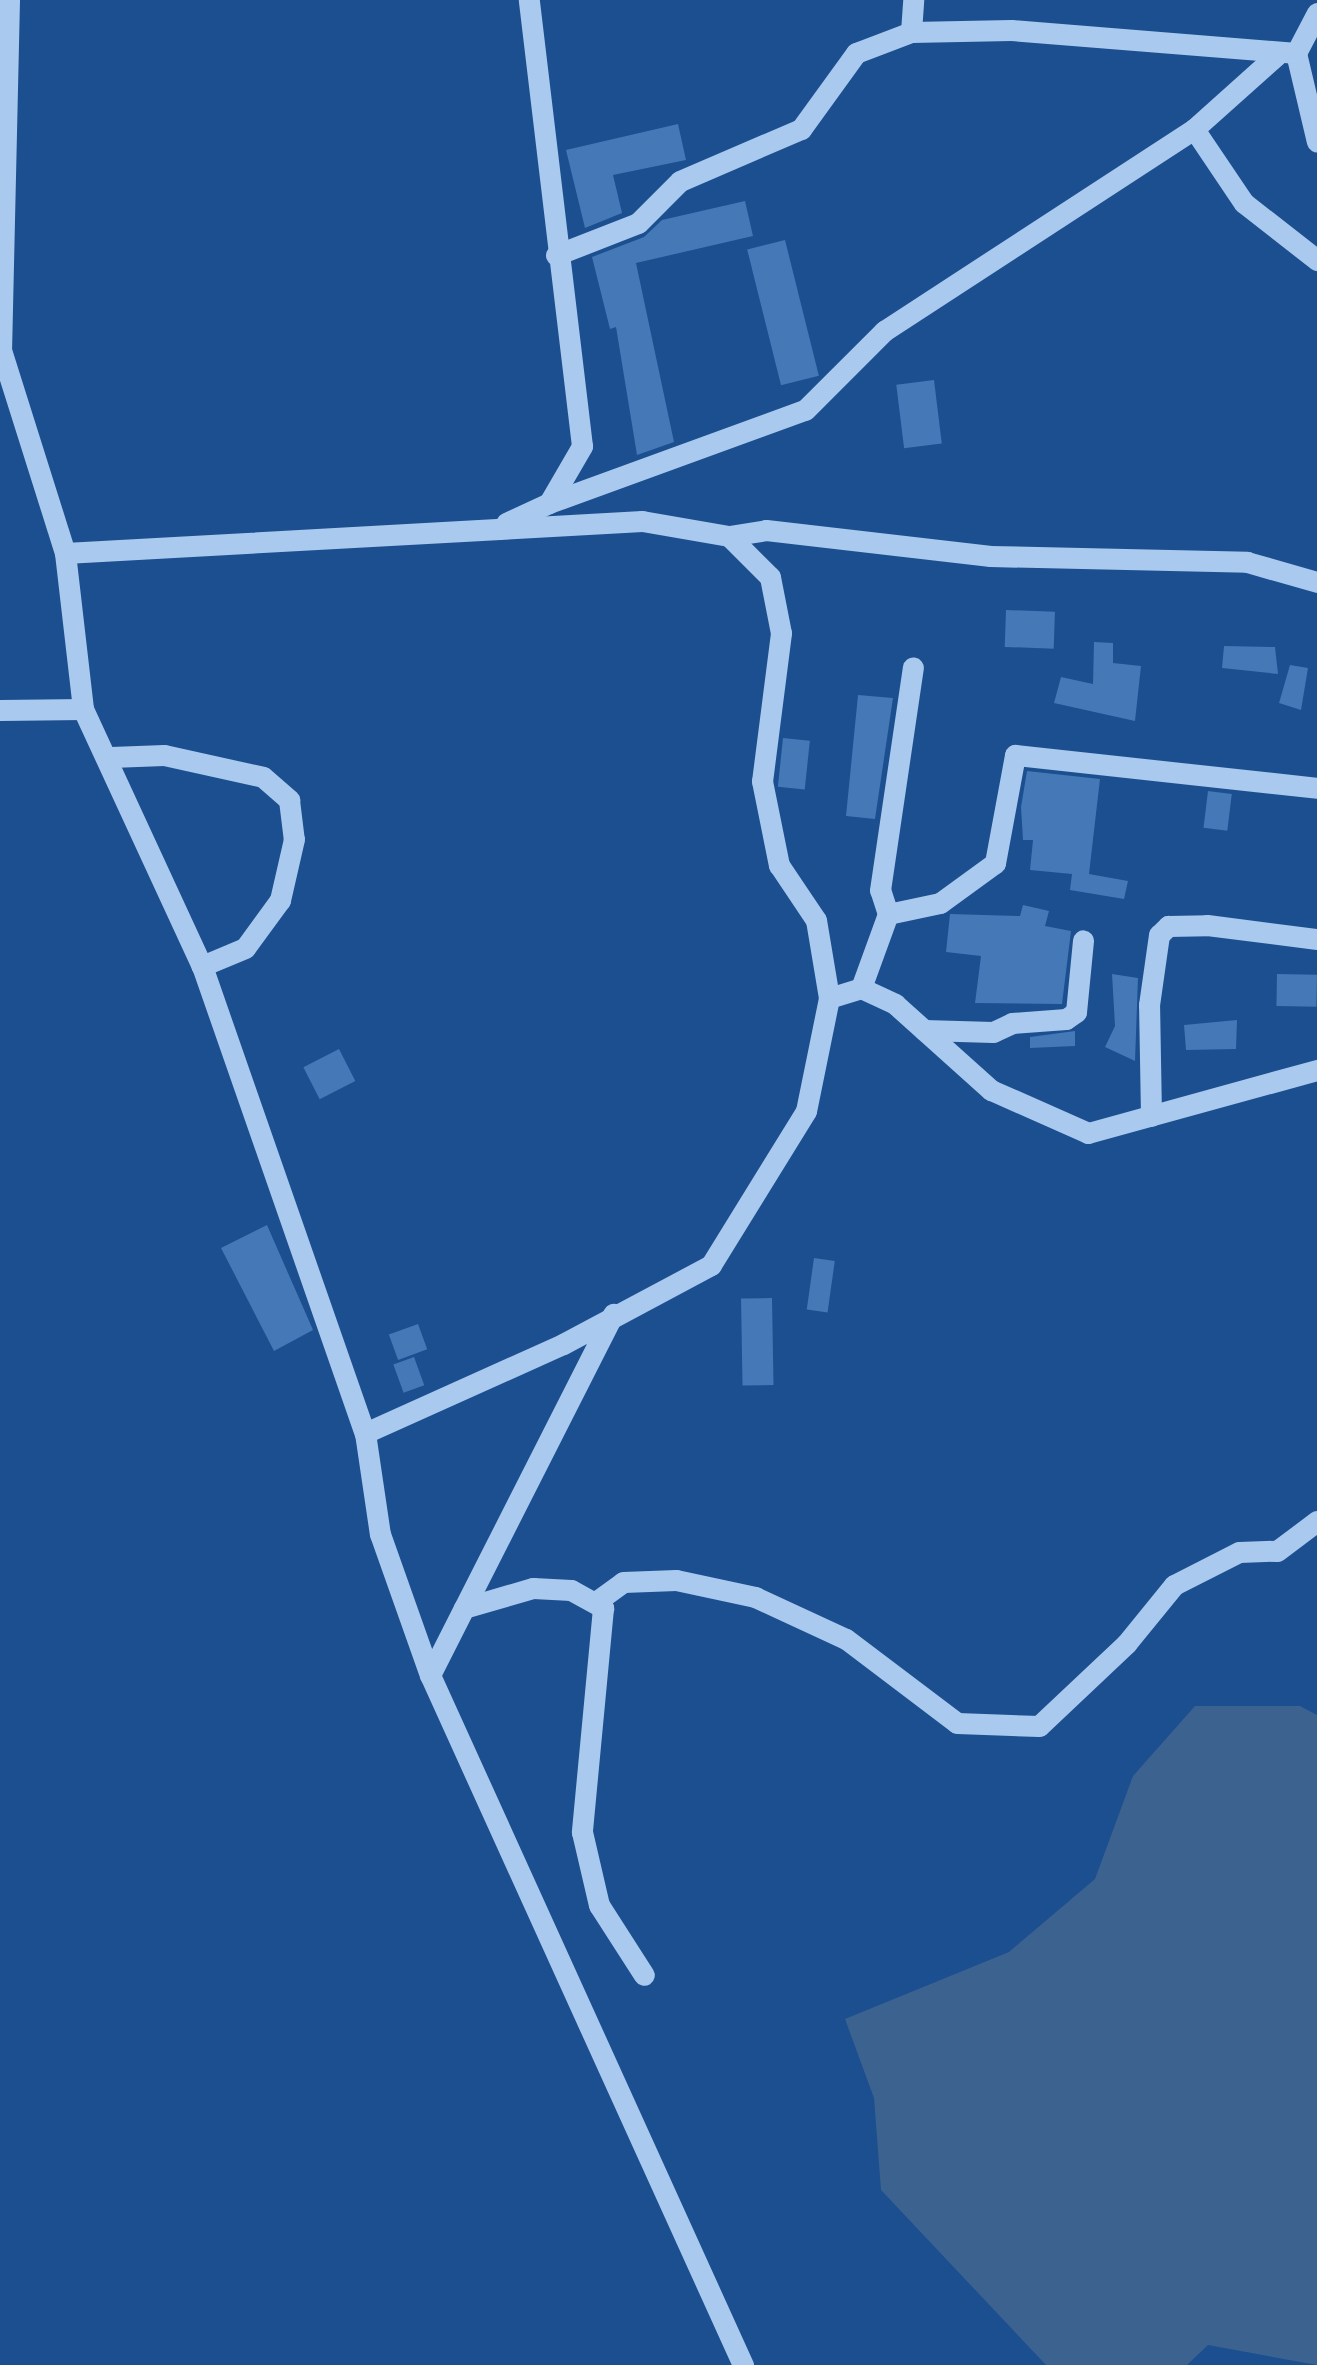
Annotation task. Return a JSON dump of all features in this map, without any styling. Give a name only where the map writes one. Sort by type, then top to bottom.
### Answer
[{"type":"street","points":[[8,0],[1,350],[65,553],[83,709],[111,758],[202,965],[364,1432],[380,1534],[430,1675],[743,2365]]},
{"type":"street","points":[[529,0],[582,446],[549,503]]},
{"type":"street","points":[[911,32],[913,0]]},
{"type":"street","points":[[505,524],[549,503],[805,410],[884,331],[1194,129],[1288,52],[1317,13]]},
{"type":"street","points":[[556,254],[638,223],[680,181],[801,129],[856,53],[911,32],[1011,30],[1288,52]]},
{"type":"street","points":[[1288,52],[1317,142]]},
{"type":"street","points":[[1194,129],[1244,203],[1317,260]]},
{"type":"street","points":[[65,553],[505,524],[643,521],[729,536],[766,530],[990,556],[1247,562],[1317,582]]},
{"type":"street","points":[[364,1432],[563,1344],[711,1264],[737,1232],[806,1112],[829,998],[816,920],[779,865],[762,781],[781,633],[770,577],[729,536]]},
{"type":"street","points":[[861,988],[888,914],[880,890],[913,667]]},
{"type":"street","points":[[0,710],[83,709]]},
{"type":"street","points":[[111,758],[164,755],[263,777],[289,800],[294,839],[280,900],[244,948],[202,965]]},
{"type":"street","points":[[888,914],[940,903],[995,863],[1015,755],[1317,788]]},
{"type":"street","points":[[1151,1116],[1149,1005],[1159,935],[1168,926],[1207,925],[1317,939]]},
{"type":"street","points":[[924,1030],[993,1032],[1012,1023],[1066,1019],[1076,1012],[1083,940]]},
{"type":"street","points":[[829,998],[861,988]]},
{"type":"street","points":[[861,988],[924,1030],[991,1090],[1088,1133],[1317,1070]]},
{"type":"street","points":[[430,1675],[613,1313]]},
{"type":"street","points":[[597,1601],[623,1582],[676,1580],[755,1597],[846,1639],[957,1723],[1039,1726],[1126,1644],[1174,1585],[1239,1552],[1276,1551],[1317,1521]]},
{"type":"street","points":[[464,1608],[533,1588],[571,1590],[603,1608],[582,1832],[599,1905],[644,1975]]},
{"type":"water","points":[[1195,1706],[1300,1706],[1317,1715],[1317,2365],[1208,2345],[1187,2365],[1046,2365],[881,2190],[874,2098],[845,2019],[1009,1952],[1095,1879],[1133,1776]]},
{"type":"building","points":[[678,124],[686,160],[613,175],[622,213],[585,228],[566,150]]},
{"type":"building","points":[[745,201],[753,236],[636,263],[674,442],[637,455],[616,327],[610,329],[592,257],[644,237],[662,220]]},
{"type":"building","points":[[785,240],[819,376],[781,385],[747,249]]},
{"type":"building","points":[[934,380],[942,444],[904,448],[896,385]]},
{"type":"building","points":[[1006,610],[1055,612],[1054,649],[1005,647]]},
{"type":"building","points":[[1094,642],[1113,643],[1113,663],[1141,666],[1135,721],[1054,703],[1061,677],[1093,684]]},
{"type":"building","points":[[1224,646],[1275,647],[1278,674],[1222,668]]},
{"type":"building","points":[[1290,665],[1308,668],[1301,710],[1279,703]]},
{"type":"building","points":[[858,695],[893,698],[875,819],[846,816]]},
{"type":"building","points":[[783,738],[810,741],[805,790],[778,787]]},
{"type":"building","points":[[1027,771],[1100,779],[1089,874],[1128,881],[1124,899],[1070,890],[1072,874],[1030,870],[1033,840],[1023,840],[1021,807]]},
{"type":"building","points":[[1208,791],[1232,794],[1227,831],[1203,828]]},
{"type":"building","points":[[1023,905],[1049,911],[1045,926],[1071,931],[1062,1004],[975,1003],[981,956],[946,952],[950,914],[1020,916]]},
{"type":"building","points":[[1112,974],[1138,978],[1135,1061],[1105,1047],[1115,1026]]},
{"type":"building","points":[[1277,974],[1317,975],[1316,1007],[1276,1006]]},
{"type":"building","points":[[1237,1020],[1236,1049],[1186,1050],[1184,1025]]},
{"type":"building","points":[[1075,1031],[1075,1046],[1030,1048],[1030,1037]]},
{"type":"building","points":[[339,1049],[355,1081],[320,1099],[303,1067]]},
{"type":"building","points":[[267,1225],[313,1330],[274,1351],[221,1248]]},
{"type":"building","points":[[814,1258],[835,1261],[828,1312],[807,1309]]},
{"type":"building","points":[[772,1298],[774,1385],[743,1386],[741,1299]]},
{"type":"building","points":[[418,1324],[427,1349],[398,1360],[389,1335]]},
{"type":"building","points":[[414,1357],[424,1385],[404,1393],[393,1365]]}]
